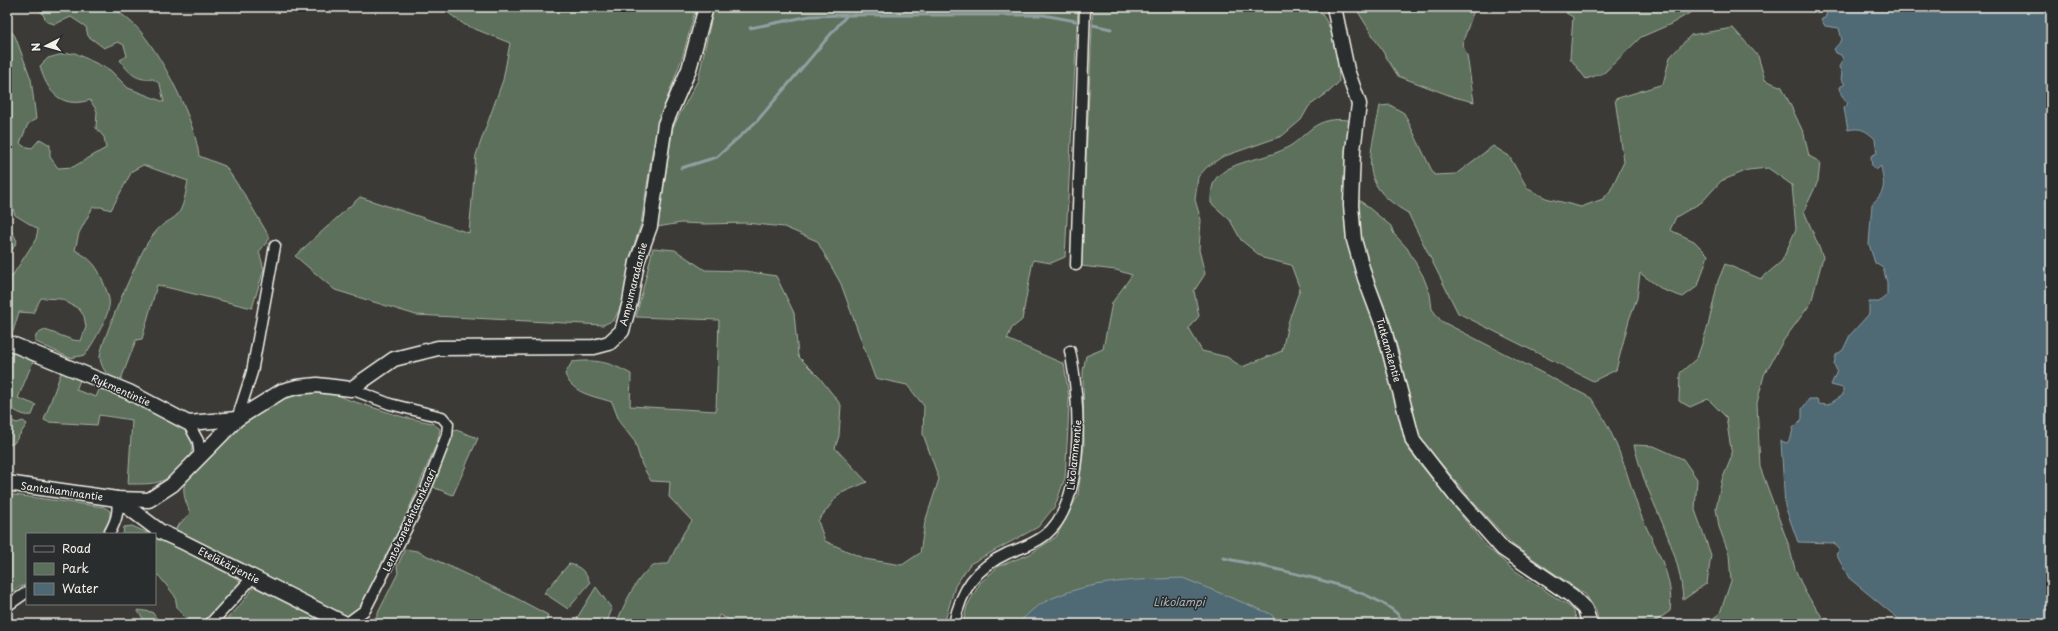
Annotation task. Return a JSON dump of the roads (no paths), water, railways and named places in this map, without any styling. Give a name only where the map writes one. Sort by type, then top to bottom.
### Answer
[{"type":"street","name":"Ampumaradantie","points":[[351,389],[394,359],[438,348],[594,347],[609,343],[622,331],[630,302],[637,262],[650,226],[665,124],[689,69],[706,7]]},
{"type":"street","points":[[1076,265],[1085,7]]},
{"type":"street","name":"Tutkamäentie","points":[[1334,7],[1347,70],[1359,104],[1353,150],[1351,205],[1354,240],[1365,278],[1383,326],[1413,441],[1455,495],[1504,549],[1572,596],[1585,609],[1590,624]]},
{"type":"street","points":[[200,458],[198,441],[188,423],[237,419],[252,372],[275,246]]},
{"type":"street","name":"Rykmentintie","points":[[7,342],[129,392],[188,423]]},
{"type":"street","name":"Likolammentie","points":[[954,624],[959,602],[968,584],[973,578],[992,561],[1028,546],[1045,536],[1055,525],[1063,512],[1070,495],[1077,436],[1074,366],[1070,352]]},
{"type":"street","name":"Lentokonetehtaankaari","points":[[117,499],[149,500],[172,485],[237,419],[282,391],[297,387],[317,385],[351,389],[390,404],[442,417],[448,424],[447,435],[424,494],[365,610],[346,624]]},
{"type":"street","name":"Santahaminantie","points":[[7,483],[117,499]]},
{"type":"street","points":[[110,533],[116,522],[119,510],[117,499]]},
{"type":"street","name":"Eteläkärjentie","points":[[117,499],[161,532],[346,624]]},
{"type":"street","points":[[210,624],[252,577]]},
{"type":"street","points":[[7,606],[26,593]]},
{"type":"water","points":[[1829,7],[2051,7],[2051,624],[1903,624],[1849,578],[1836,554],[1840,550],[1834,543],[1798,542],[1785,506],[1781,441],[1787,443],[1791,438],[1793,428],[1802,419],[1802,409],[1809,399],[1817,399],[1819,404],[1828,405],[1843,395],[1843,388],[1831,385],[1837,371],[1834,364],[1836,355],[1843,350],[1850,335],[1869,314],[1869,302],[1879,302],[1887,295],[1887,282],[1883,268],[1875,263],[1869,244],[1872,204],[1880,195],[1883,187],[1881,166],[1876,170],[1872,166],[1871,156],[1877,153],[1875,139],[1863,130],[1848,130],[1844,108],[1848,104],[1841,94],[1840,87],[1845,84],[1841,79],[1842,74],[1839,67],[1843,59],[1834,49],[1842,40],[1839,28],[1825,26],[1821,19],[1825,18]]},
{"type":"water","name":"Likolampi","points":[[1183,578],[1271,614],[1278,624],[1018,624],[1036,607],[1070,591],[1107,583]]},
{"type":"waterway","points":[[750,28],[810,16],[847,15],[1043,15],[1076,21]]},
{"type":"waterway","points":[[681,168],[717,157],[757,121],[847,15]]},
{"type":"waterway","points":[[1093,25],[1111,29]]},
{"type":"waterway","points":[[1223,558],[1322,580],[1351,589],[1376,600],[1394,611],[1404,624]]}]
